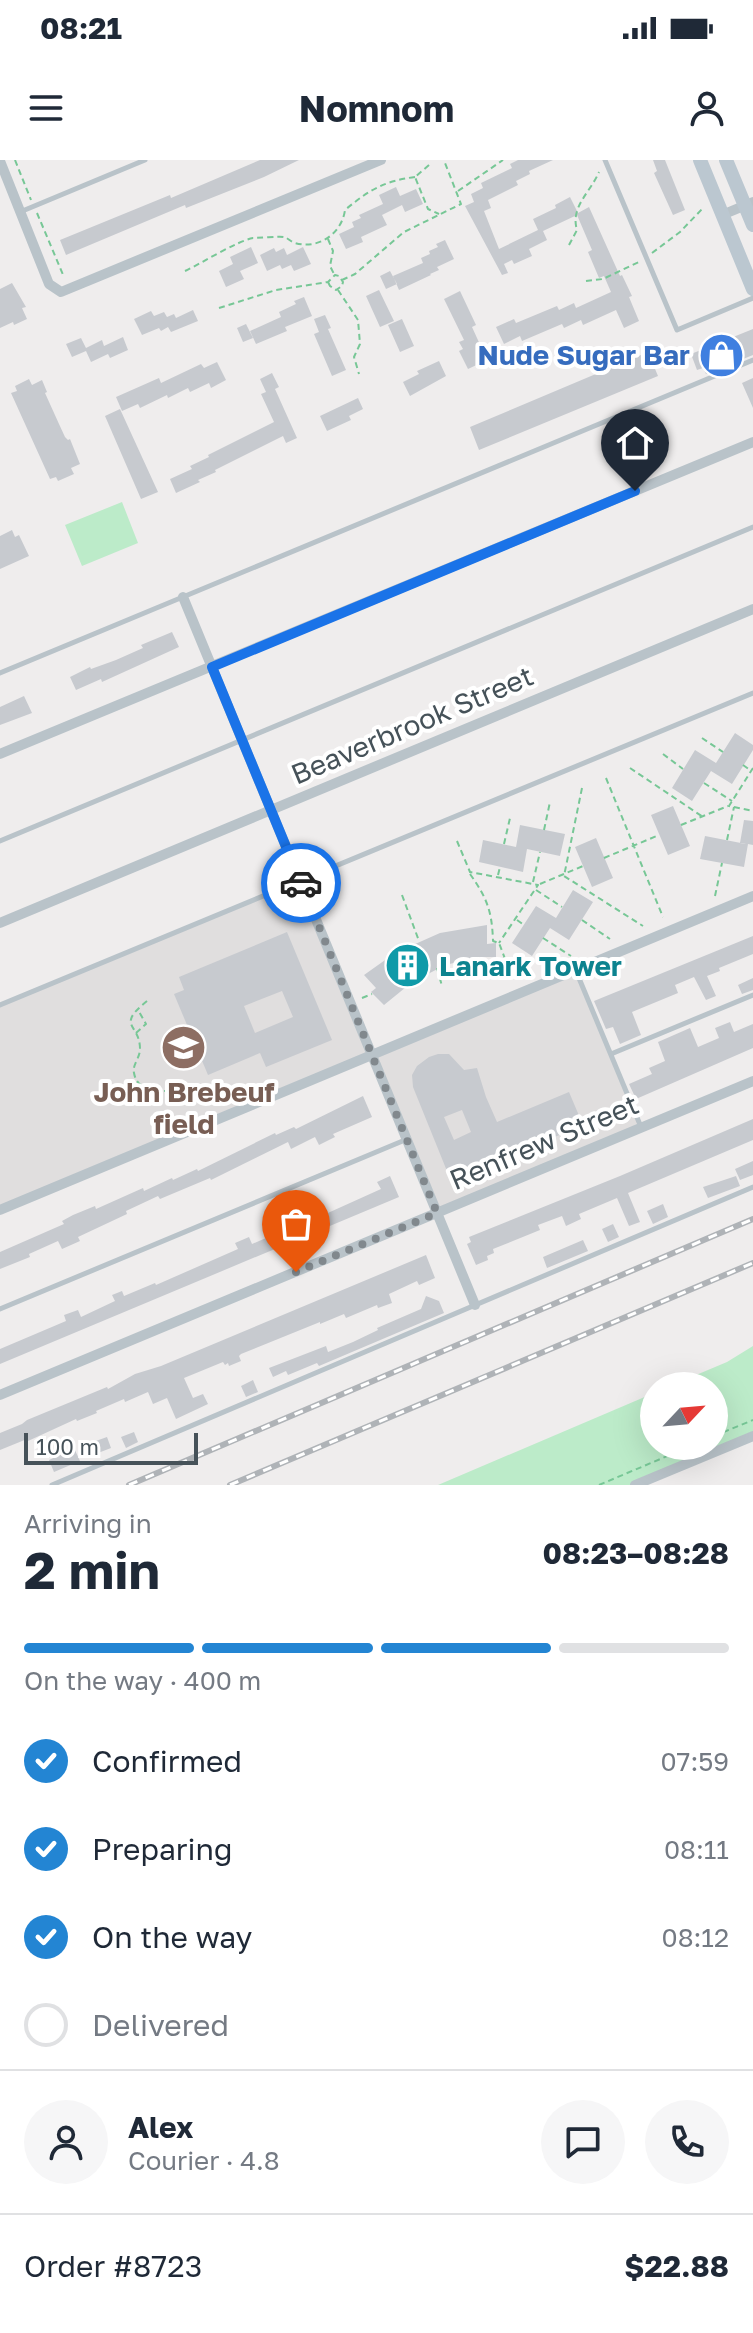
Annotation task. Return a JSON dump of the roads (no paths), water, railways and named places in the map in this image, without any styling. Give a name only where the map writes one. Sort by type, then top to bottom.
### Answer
[{"type":"main road","points":[[700,160],[753,289]]},
{"type":"main road","points":[[726,160],[749,204],[753,225]]},
{"type":"street","points":[[0,161],[49,284],[61,292],[381,160]]},
{"type":"street","points":[[722,215],[749,204]]},
{"type":"street","points":[[0,754],[753,442]]},
{"type":"street","points":[[183,597],[475,1305]]},
{"type":"street","name":"Beaverbrook Street","points":[[0,923],[753,609]]},
{"type":"street","points":[[0,1210],[753,896]]},
{"type":"street","name":"Renfrew Street","points":[[0,1395],[753,1081]]},
{"type":"street","points":[[635,1485],[753,1436]]},
{"type":"lane","points":[[20,212],[145,160]]},
{"type":"lane","points":[[605,160],[677,330],[753,298]]},
{"type":"lane","points":[[0,673],[753,360]]},
{"type":"lane","points":[[0,841],[753,527]]},
{"type":"lane","points":[[0,1005],[753,693]]},
{"type":"lane","points":[[576,970],[641,1127]]},
{"type":"lane","points":[[611,1054],[753,995]]},
{"type":"lane","points":[[0,1309],[407,1140]]},
{"type":"lane","points":[[52,1485],[753,1187]]},
{"type":"railway","points":[[129,1485],[753,1219]]},
{"type":"railway","points":[[230,1485],[753,1263]]},
{"type":"place","name":"Nude Sugar Bar","points":[[721,355]]},
{"type":"place","name":"Lanark Tower","points":[[408,966]]},
{"type":"place","name":"John Brebeuf field","points":[[184,1048]]}]
